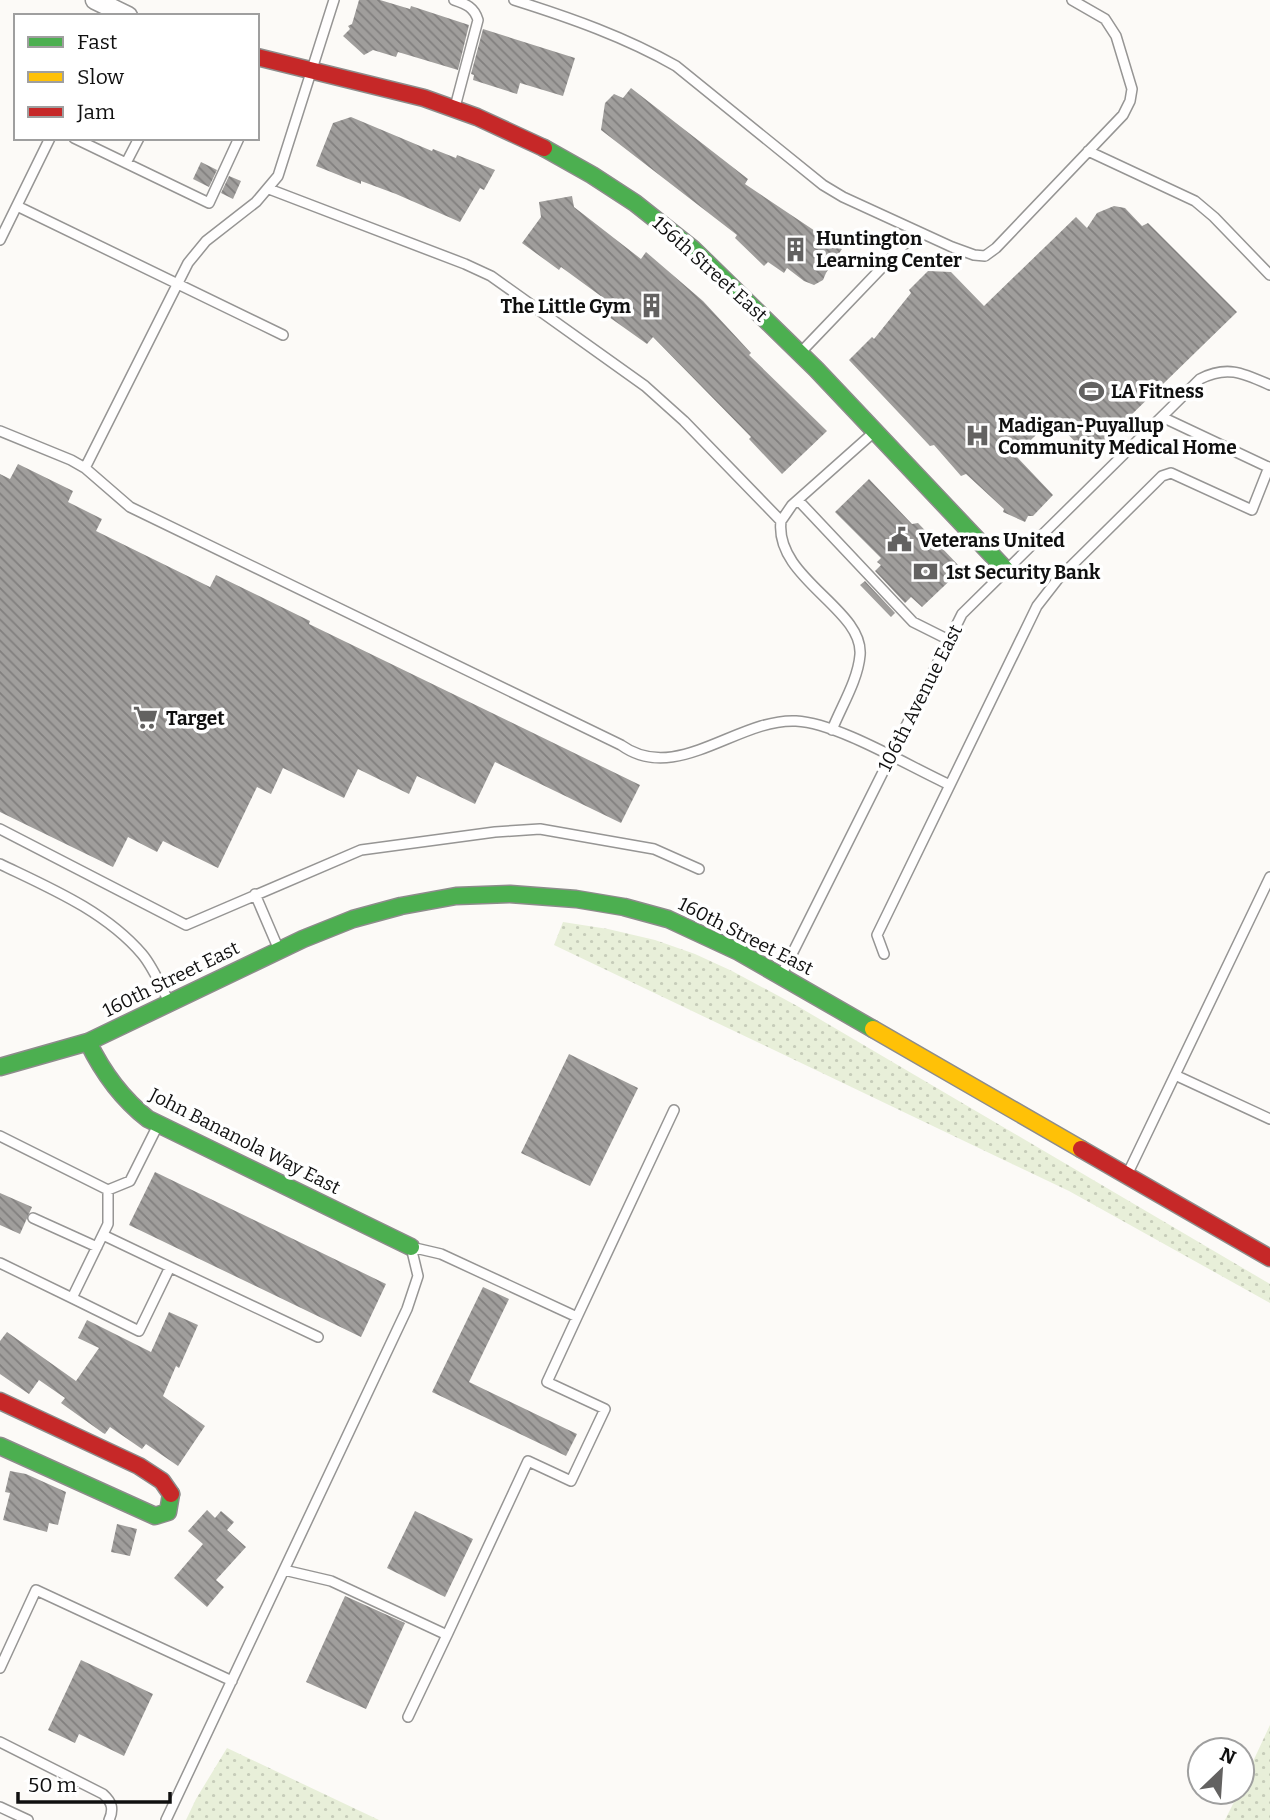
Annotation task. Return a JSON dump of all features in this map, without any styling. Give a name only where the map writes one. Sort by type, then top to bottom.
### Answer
[{"type":"street","points":[[94,0],[124,14]]},
{"type":"street","name":"156th Street East","points":[[259,58],[390,88],[454,109],[520,136],[589,174],[653,216],[800,353],[1007,571]]},
{"type":"street","name":"160th Street East","points":[[0,1068],[88,1042],[279,950],[353,919],[401,906],[456,896],[510,894],[624,906],[668,919],[708,936],[1270,1258]]},
{"type":"street","name":"John Bananola Way East","points":[[88,1042],[102,1072],[116,1092],[141,1114],[411,1247]]},
{"type":"street","points":[[0,1401],[139,1466],[162,1481],[172,1496],[168,1512],[156,1516],[0,1446]]},
{"type":"lane","points":[[85,468],[188,263],[206,241],[268,189],[283,165],[334,0]]},
{"type":"lane","points":[[454,0],[468,5],[478,20],[454,109]]},
{"type":"lane","points":[[514,0],[591,25],[656,55],[676,66],[823,185],[917,231],[974,255],[985,256],[996,248],[1123,115],[1130,101],[1132,89],[1116,36],[1105,19],[1072,0]]},
{"type":"lane","points":[[0,240],[49,140]]},
{"type":"lane","points":[[78,140],[209,203],[238,140]]},
{"type":"lane","points":[[126,163],[138,140]]},
{"type":"lane","points":[[1088,151],[1195,201],[1270,275]]},
{"type":"lane","points":[[268,189],[465,264],[512,290],[645,386],[684,421],[781,521],[782,542],[790,560],[852,628],[860,643],[855,674],[832,730]]},
{"type":"lane","points":[[17,206],[283,335]]},
{"type":"lane","points":[[800,353],[917,231]]},
{"type":"lane","name":"106th Avenue East","points":[[781,976],[962,614],[1200,379],[1212,372],[1225,370],[1247,375],[1270,385]]},
{"type":"lane","points":[[884,954],[877,935],[1037,606],[1058,579],[1162,477],[1171,473],[1252,510],[1269,468],[1162,417]]},
{"type":"lane","points":[[0,431],[41,446],[85,468],[130,507],[631,752],[654,758],[676,757],[770,724],[796,721],[832,730],[859,741],[950,785]]},
{"type":"lane","points":[[781,521],[798,500],[874,432]]},
{"type":"lane","points":[[798,500],[913,622],[949,640]]},
{"type":"lane","points":[[0,829],[186,925],[361,849],[506,831],[540,829],[654,849],[699,869]]},
{"type":"lane","points":[[0,864],[78,902],[118,931],[143,956],[170,1003]]},
{"type":"lane","points":[[1127,1176],[1270,877]]},
{"type":"lane","points":[[255,894],[279,950]]},
{"type":"lane","points":[[1175,1075],[1270,1119]]},
{"type":"lane","points":[[408,1717],[528,1461],[571,1481],[605,1409],[547,1382],[674,1110]]},
{"type":"lane","points":[[0,1136],[108,1190],[130,1181],[159,1124]]},
{"type":"lane","points":[[72,1298],[108,1224],[108,1190]]},
{"type":"lane","points":[[33,1218],[97,1247]]},
{"type":"lane","points":[[103,1235],[318,1337]]},
{"type":"lane","points":[[166,1820],[407,1309],[418,1276],[411,1247],[441,1254],[578,1317]]},
{"type":"lane","points":[[0,1263],[139,1331],[170,1268]]},
{"type":"lane","points":[[284,1570],[331,1581],[447,1635]]},
{"type":"lane","points":[[0,1668],[36,1590],[232,1681]]},
{"type":"lane","points":[[0,1742],[103,1794],[111,1804],[112,1813],[109,1820]]},
{"type":"lane","points":[[0,1807],[28,1820]]},
{"type":"green space","points":[[563,922],[655,940],[695,954],[799,1007],[1270,1284],[1270,1303],[1069,1191],[554,945]]},
{"type":"green space","points":[[1270,1725],[1270,1820],[1225,1820],[1232,1806],[1256,1806],[1256,1755]]},
{"type":"green space","points":[[227,1748],[379,1820],[186,1820]]},
{"type":"building","points":[[359,0],[380,0],[410,9],[411,6],[469,25],[458,70],[398,52],[396,57],[373,50],[364,55],[343,36],[350,29],[348,26],[352,24]]},
{"type":"building","points":[[483,29],[575,58],[563,96],[520,83],[517,94],[473,80],[474,75],[471,74]]},
{"type":"building","points":[[631,88],[748,179],[745,184],[842,249],[823,280],[814,285],[787,268],[784,273],[768,262],[764,266],[735,238],[737,235],[601,130],[605,103],[614,94],[623,98]]},
{"type":"building","points":[[351,117],[432,151],[433,149],[456,158],[457,155],[495,170],[484,190],[480,188],[460,222],[396,194],[361,181],[361,184],[316,166],[333,123]]},
{"type":"building","points":[[201,162],[217,170],[209,187],[193,179]]},
{"type":"building","points":[[229,176],[241,181],[233,199],[221,193]]},
{"type":"building","points":[[572,196],[574,207],[641,259],[646,252],[703,301],[751,353],[749,355],[827,431],[782,474],[749,439],[751,437],[653,337],[647,344],[602,312],[609,302],[522,243],[541,217],[539,202]]},
{"type":"building","name":"LA Fitness","points":[[1114,206],[1125,208],[1142,226],[1148,223],[1237,312],[1089,456],[1053,419],[1015,455],[1053,495],[1033,516],[1028,516],[1025,522],[1003,512],[1004,509],[966,474],[961,476],[934,445],[930,446],[849,360],[872,337],[874,339],[911,293],[909,290],[928,271],[951,272],[984,306],[1076,217],[1087,228],[1097,213]]},
{"type":"building","name":"Target","points":[[18,464],[73,491],[68,502],[102,519],[96,531],[210,587],[216,575],[310,621],[309,624],[640,785],[621,823],[495,762],[475,804],[417,776],[409,794],[358,769],[344,798],[283,768],[271,794],[257,787],[218,868],[163,841],[157,852],[128,837],[113,867],[0,812],[0,474],[10,479]]},
{"type":"building","points":[[869,479],[912,524],[918,523],[962,569],[922,607],[911,597],[905,603],[875,571],[881,565],[877,562],[881,558],[835,512]]},
{"type":"building","points":[[865,581],[895,613],[891,617],[860,585]]},
{"type":"building","points":[[569,1054],[638,1088],[590,1186],[521,1153]]},
{"type":"building","points":[[155,1172],[386,1284],[361,1337],[129,1225]]},
{"type":"building","points":[[0,1193],[32,1207],[20,1234],[0,1225]]},
{"type":"building","points":[[483,1287],[509,1299],[469,1382],[577,1434],[566,1456],[432,1392]]},
{"type":"building","points":[[169,1312],[198,1325],[163,1396],[205,1426],[178,1466],[146,1444],[142,1449],[110,1427],[103,1433],[61,1403],[65,1398],[39,1380],[29,1394],[0,1374],[0,1341],[7,1332],[76,1381],[99,1348],[78,1338],[87,1320],[151,1352]]},
{"type":"building","points":[[10,1471],[26,1474],[66,1492],[58,1525],[49,1523],[47,1532],[3,1520],[10,1493],[5,1492]]},
{"type":"building","points":[[207,1510],[215,1518],[221,1511],[234,1522],[227,1530],[246,1547],[216,1580],[224,1587],[207,1607],[174,1578],[203,1544],[188,1531]]},
{"type":"building","points":[[415,1511],[473,1539],[445,1597],[387,1568]]},
{"type":"building","points":[[117,1524],[137,1529],[130,1556],[111,1552]]},
{"type":"building","points":[[345,1596],[405,1623],[366,1709],[306,1682]]},
{"type":"building","points":[[81,1660],[153,1694],[124,1756],[79,1734],[75,1743],[48,1730]]},
{"type":"traffic: fast","points":[[544,148],[635,203],[693,249],[816,369],[1007,571]]},
{"type":"traffic: fast","points":[[0,1067],[88,1042],[303,939],[353,919],[401,906],[456,896],[510,894],[576,899],[624,907],[668,919],[739,952],[873,1029]]},
{"type":"traffic: fast","points":[[88,1042],[113,1084],[148,1119],[411,1247]]},
{"type":"traffic: fast","points":[[0,1446],[155,1516],[168,1512],[171,1494]]},
{"type":"traffic: slow","points":[[873,1029],[1081,1149]]},
{"type":"traffic: jam","points":[[259,57],[424,98],[477,117],[544,148]]},
{"type":"traffic: jam","points":[[1081,1149],[1270,1258]]},
{"type":"traffic: jam","points":[[0,1401],[139,1466],[162,1481],[171,1494]]},
{"type":"place","name":"Huntington Learning Center","points":[[796,249]]},
{"type":"place","name":"The Little Gym","points":[[651,306]]},
{"type":"place","name":"LA Fitness","points":[[1091,391]]},
{"type":"place","name":"Madigan-Puyallup Community Medical Home","points":[[978,436]]},
{"type":"place","name":"Veterans United","points":[[899,540]]},
{"type":"place","name":"1st Security Bank","points":[[926,572]]},
{"type":"place","name":"Target","points":[[146,718]]}]
